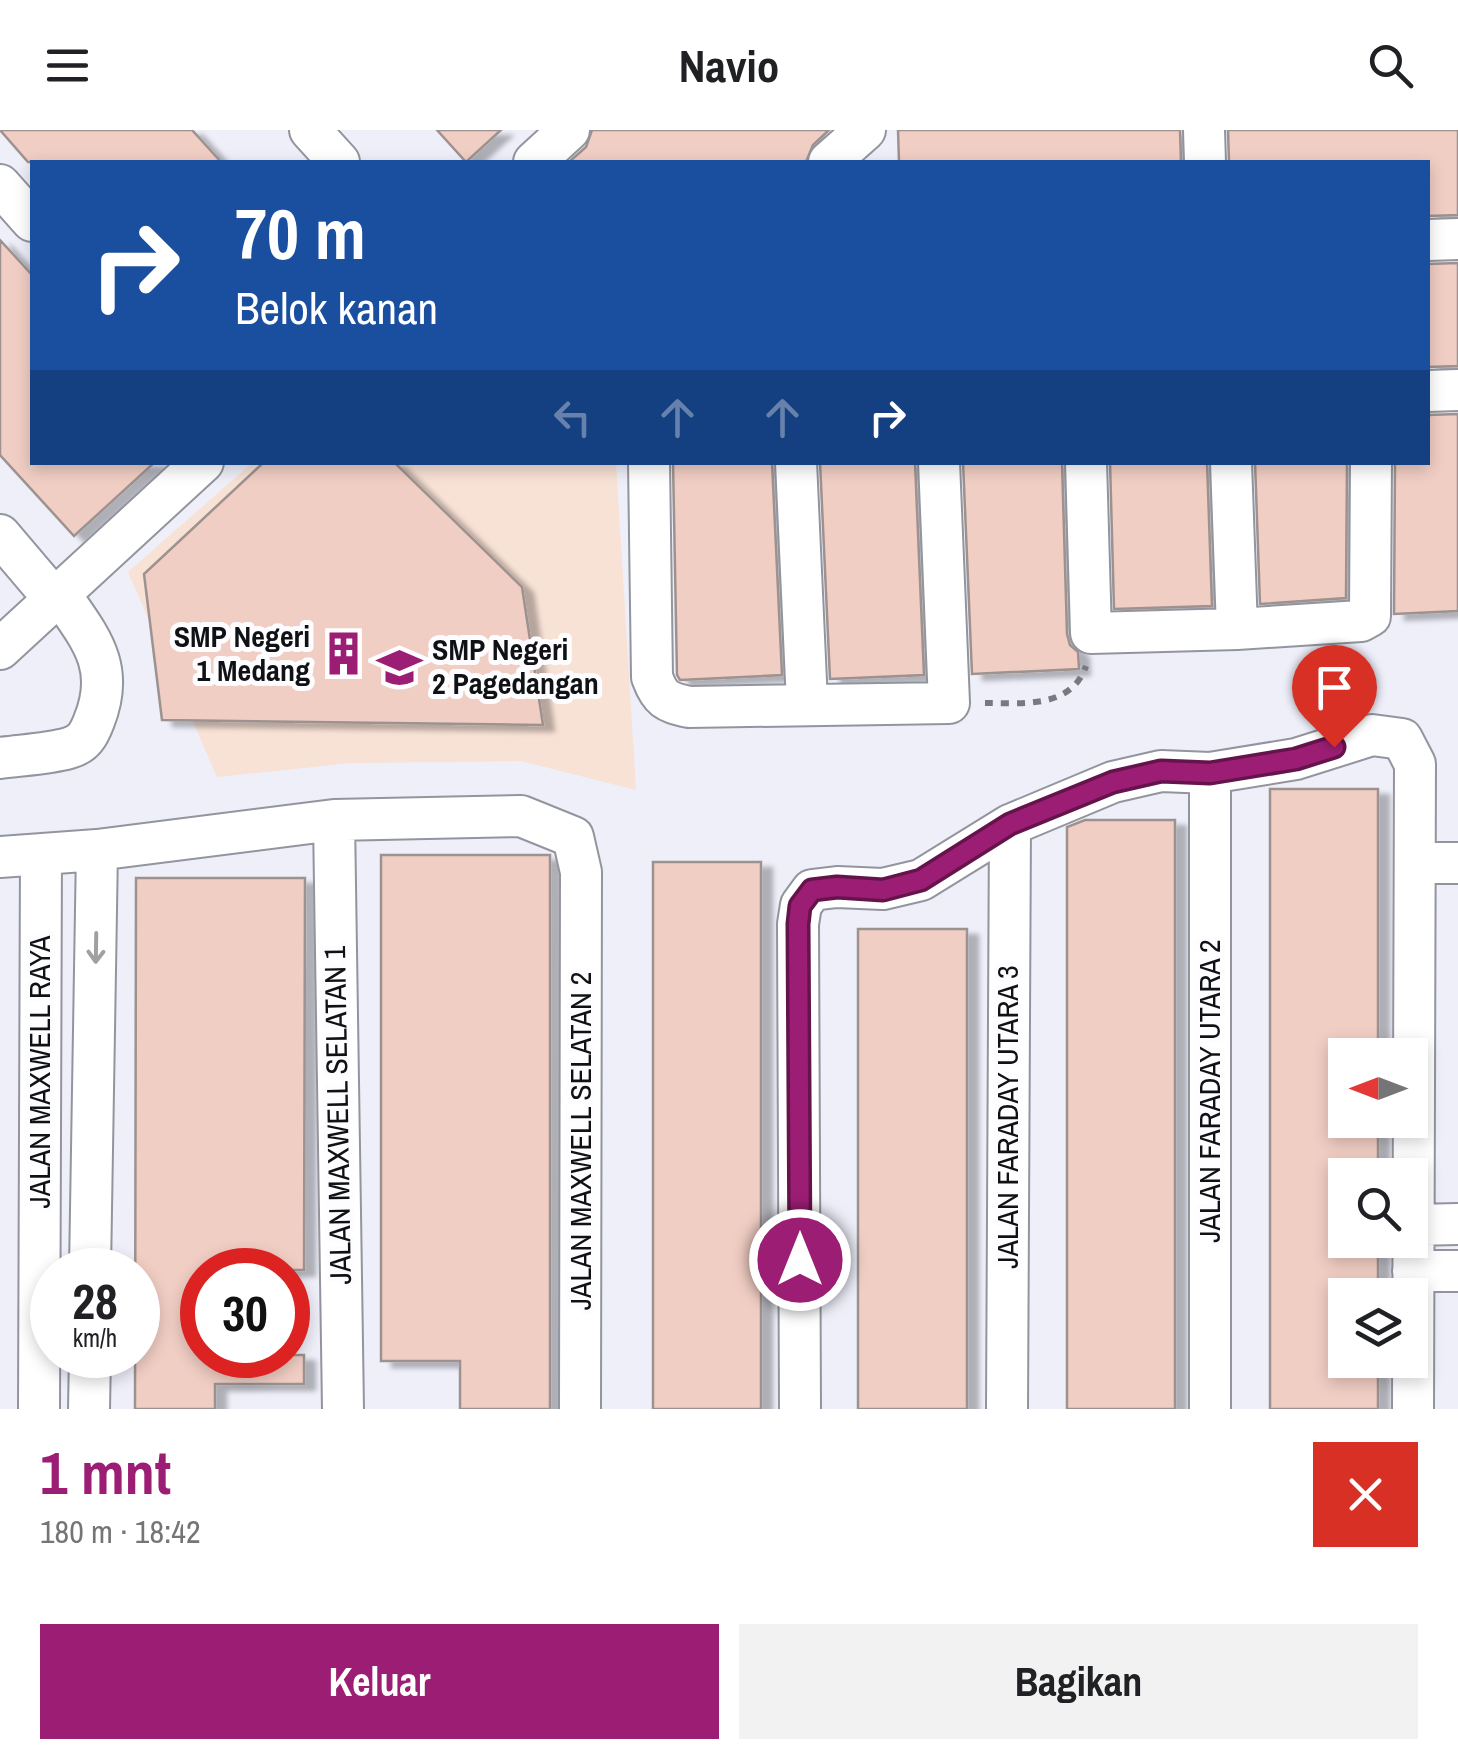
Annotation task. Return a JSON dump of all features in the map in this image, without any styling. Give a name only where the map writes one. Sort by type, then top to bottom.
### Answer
[{"type":"street","points":[[310,130],[338,160]]},
{"type":"street","points":[[536,160],[570,130]]},
{"type":"street","points":[[1204,130],[1205,160]]},
{"type":"street","points":[[0,184],[30,219]]},
{"type":"street","points":[[1430,240],[1458,239]]},
{"type":"street","points":[[1430,391],[1458,390]]},
{"type":"street","points":[[0,649],[200,465]]},
{"type":"street","points":[[649,465],[652,677],[666,702],[688,708],[949,703],[939,465]]},
{"type":"street","points":[[796,465],[807,703]]},
{"type":"street","points":[[1086,465],[1091,633],[1237,630],[1360,622],[1370,616],[1371,465]]},
{"type":"street","points":[[1231,465],[1237,630]]},
{"type":"street","points":[[0,535],[58,598],[95,646],[104,685],[98,712],[84,740],[70,748],[0,758]]},
{"type":"street","points":[[800,1409],[798,924],[800,906],[812,890],[883,890],[921,880],[1010,824],[1113,782],[1161,771],[1210,773],[1296,759],[1372,735],[1402,739],[1414,764],[1414,1158]]},
{"type":"street","name":"JALAN FARADAY UTARA 2","points":[[1210,773],[1210,1409]]},
{"type":"street","name":"JALAN MAXWELL SELATAN 2","points":[[334,820],[521,816],[573,836],[581,872],[580,1409]]},
{"type":"street","points":[[0,857],[97,850],[334,820]]},
{"type":"street","name":"JALAN MAXWELL SELATAN 1","points":[[334,820],[343,1409]]},
{"type":"street","name":"JALAN FARADAY UTARA 3","points":[[1006,1409],[1010,824]]},
{"type":"street","name":"JALAN MAXWELL RAYA","points":[[90,1248],[97,850]]},
{"type":"street","name":"JALAN MAXWELL RAYA","points":[[38,1409],[42,854]]},
{"type":"street","points":[[1416,863],[1458,862]]},
{"type":"street","points":[[39,1221],[91,1223]]},
{"type":"street","points":[[1428,1224],[1458,1224]]},
{"type":"street","points":[[1413,1258],[1413,1409]]},
{"type":"street","points":[[1413,1271],[1458,1271]]},
{"type":"street","points":[[89,1409],[90,1378]]},
{"type":"path","points":[[949,703],[1027,703],[1059,697],[1075,686],[1086,670],[1091,633]]},
{"type":"shaded area","name":"SMP Negeri 2 Pagedangan","points":[[250,465],[616,465],[636,790],[521,761],[351,763],[217,777],[128,572]]},
{"type":"building","points":[[0,130],[192,130],[219,160],[30,160]]},
{"type":"building","points":[[437,130],[501,130],[468,160]]},
{"type":"building","points":[[592,130],[829,130],[813,145],[807,160],[571,160],[586,147]]},
{"type":"building","points":[[898,130],[1180,130],[1181,160],[899,160]]},
{"type":"building","points":[[1228,130],[1458,130],[1458,215],[1430,216],[1430,160],[1229,160]]},
{"type":"building","points":[[0,240],[30,273],[30,465],[152,465],[74,536],[0,455]]},
{"type":"building","points":[[1458,263],[1458,366],[1430,367],[1430,264]]},
{"type":"building","points":[[1458,414],[1458,611],[1394,614],[1395,465],[1430,465],[1430,415]]},
{"type":"building","name":"SMP Negeri 1 Medang","points":[[261,465],[397,465],[522,587],[543,725],[162,720],[144,574]]},
{"type":"building","points":[[673,465],[772,465],[782,675],[680,680]]},
{"type":"building","points":[[820,465],[915,465],[924,675],[830,679]]},
{"type":"building","points":[[963,465],[1062,465],[1067,634],[1070,645],[1078,652],[1079,669],[972,674]]},
{"type":"building","points":[[1110,465],[1207,465],[1212,606],[1114,609]]},
{"type":"building","points":[[1255,465],[1347,465],[1346,598],[1260,604]]},
{"type":"building","points":[[1270,789],[1378,789],[1378,1038],[1328,1038],[1328,1138],[1378,1138],[1378,1158],[1328,1158],[1328,1258],[1378,1258],[1378,1278],[1328,1278],[1328,1378],[1378,1378],[1378,1409],[1270,1409]]},
{"type":"building","points":[[1085,820],[1175,820],[1175,1409],[1067,1409],[1067,827]]},
{"type":"building","points":[[381,855],[550,855],[550,1409],[460,1409],[460,1361],[381,1361]]},
{"type":"building","points":[[653,862],[761,862],[761,1409],[653,1409]]},
{"type":"building","points":[[136,878],[305,878],[304,1248],[180,1248],[180,1378],[304,1378],[304,1384],[215,1384],[215,1409],[135,1409],[135,1378],[160,1378],[160,1248],[135,1248]]},
{"type":"building","points":[[858,929],[967,929],[967,1409],[858,1409]]},
{"type":"place","name":"SMP Negeri 1 Medang","points":[[343,654]]},
{"type":"place","name":"SMP Negeri 2 Pagedangan","points":[[399,667]]},
{"type":"route","points":[[800,1260],[798,924],[800,906],[812,890],[883,890],[921,880],[1010,824],[1113,782],[1161,771],[1210,773],[1296,759],[1334,747]]}]
